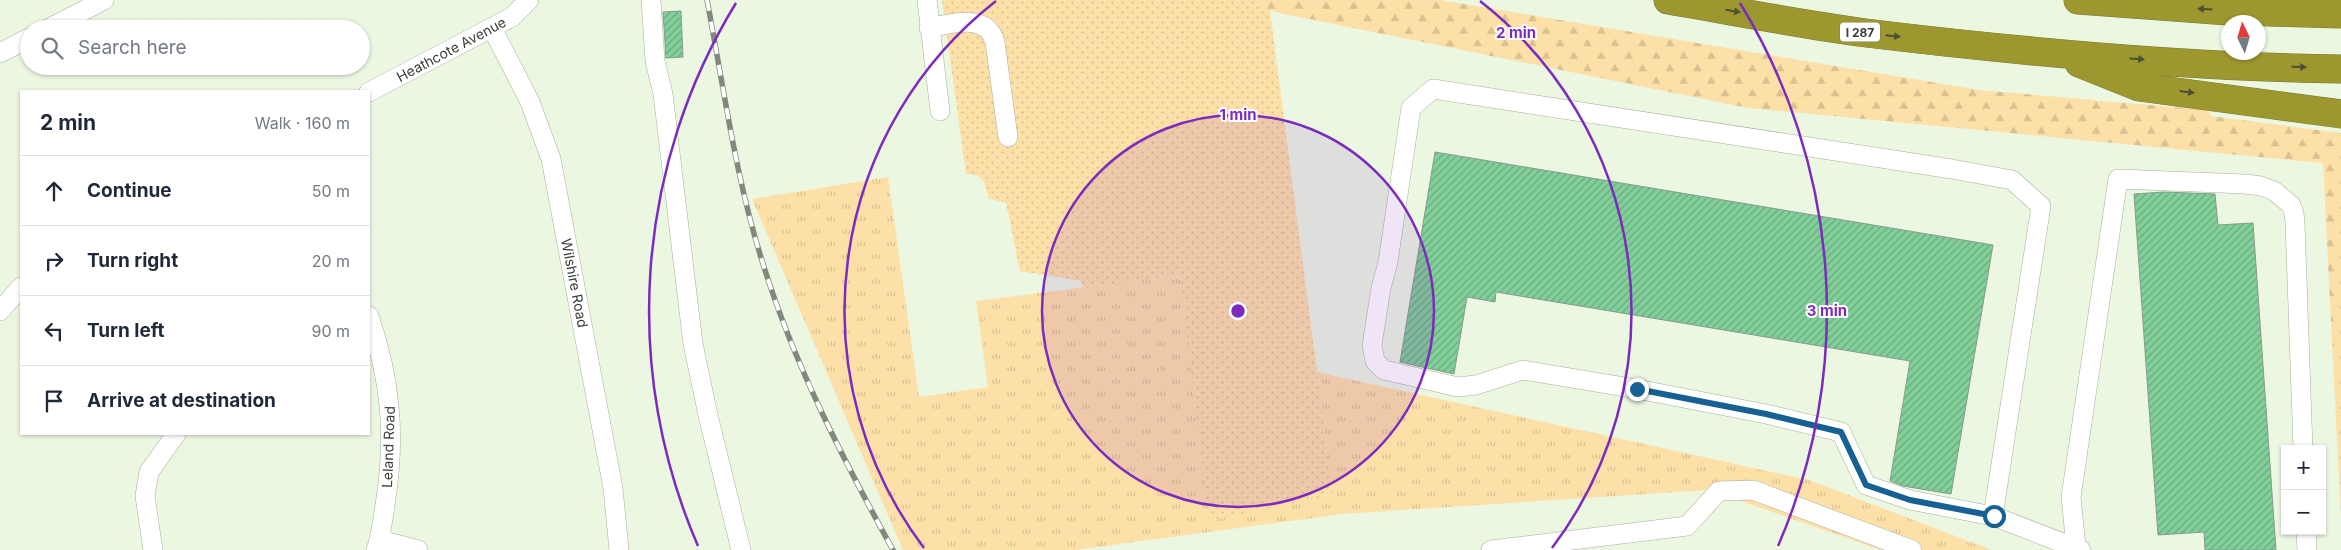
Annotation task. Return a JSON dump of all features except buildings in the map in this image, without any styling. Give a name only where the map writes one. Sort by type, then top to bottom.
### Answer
[{"type":"highway","name":"I 287","points":[[1668,0],[1864,32],[2053,53],[2242,66],[2341,69]]},
{"type":"highway","points":[[2078,0],[2228,11],[2341,14]]},
{"type":"highway","points":[[2053,53],[2139,86],[2341,114]]},
{"type":"street","points":[[65,20],[104,0]]},
{"type":"street","name":"Heathcote Avenue","points":[[370,91],[512,17],[529,0]]},
{"type":"street","points":[[651,0],[656,61],[663,94],[693,344],[708,415],[741,550]]},
{"type":"street","points":[[927,0],[940,111]]},
{"type":"street","points":[[929,28],[969,23],[981,24],[989,29],[995,42],[1008,137]]},
{"type":"street","name":"Wilshire Road","points":[[492,28],[530,102],[551,159],[613,488],[619,550]]},
{"type":"street","points":[[0,53],[20,43]]},
{"type":"street","points":[[1994,516],[2041,206],[2012,180],[1952,169],[1433,90],[1411,108],[1388,262],[1381,288],[1372,345],[1375,362],[1384,370],[1458,387],[1476,385],[1523,370],[1637,389],[1841,432],[1866,485],[1910,500],[1994,516],[2079,549]]},
{"type":"street","points":[[2079,549],[2070,497],[2118,179],[2245,184],[2274,191],[2291,204],[2295,223],[2303,445]]},
{"type":"street","points":[[0,311],[20,288]]},
{"type":"street","name":"Leland Road","points":[[370,319],[381,352],[391,405],[389,482],[378,545]]},
{"type":"street","points":[[153,550],[145,496],[149,472],[175,435]]},
{"type":"street","points":[[1491,550],[1687,526],[1719,491],[1736,489],[1753,490],[1912,550]]},
{"type":"street","points":[[2306,535],[2307,550]]},
{"type":"street","points":[[378,545],[418,550]]},
{"type":"green space","points":[[942,0],[1257,0],[1270,11],[1333,495],[1209,521],[1180,275],[1083,288],[1081,281],[1020,271],[1006,203],[989,199],[984,182],[977,175],[966,174]]},
{"type":"green space","points":[[1257,0],[1440,0],[1979,90],[2207,110],[2211,116],[2341,133],[2341,518],[2323,163],[1748,108],[1270,11]]},
{"type":"green space","points":[[888,177],[919,397],[988,387],[976,301],[1180,275],[1317,372],[1809,480],[1992,550],[1881,550],[1709,490],[1342,514],[1075,550],[903,550],[752,199]]},
{"type":"railway","points":[[707,0],[738,168],[754,234],[776,304],[821,412],[893,550]]},
{"type":"route","points":[[1637,389],[1766,414],[1841,432],[1866,485],[1910,500],[1994,516]]}]
